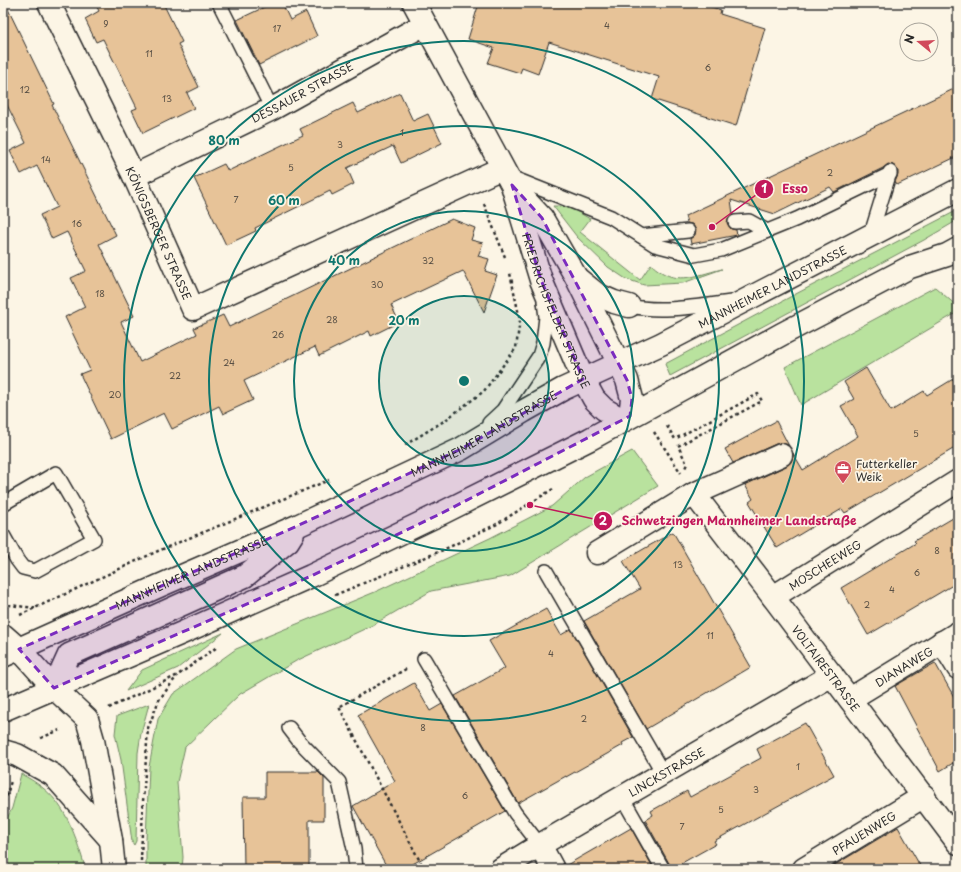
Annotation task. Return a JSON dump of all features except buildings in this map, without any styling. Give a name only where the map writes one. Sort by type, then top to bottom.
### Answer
[{"type":"street","name":"KÖNIGSBERGER STRASSE","points":[[49,3],[134,176],[193,309],[474,180],[507,176]]},
{"type":"street","name":"FRIEDRICHSFELDER STRASSE","points":[[414,3],[507,176],[541,280],[583,379],[594,399],[604,409],[626,418],[632,399],[627,380],[576,277],[542,218],[507,176]]},
{"type":"street","name":"DESSAUER STRASSE","points":[[134,176],[272,109],[425,24]]},
{"type":"street","name":"MANNHEIMER LANDSTRASSE","points":[[8,647],[159,586],[297,526],[461,449],[524,411],[583,379],[619,364],[660,344],[958,190]]},
{"type":"street","points":[[3,710],[311,576],[590,439],[626,418],[910,267],[954,254]]},
{"type":"street","name":"FRIEDRICHSFELDER STRASSE","points":[[576,277],[598,295],[614,302],[629,306]]},
{"type":"street","points":[[597,553],[694,494],[781,455]]},
{"type":"street","name":"MOSCHEEWEG","points":[[773,597],[958,481]]},
{"type":"street","name":"VOLTAIRESTRASSE","points":[[694,494],[924,796],[958,843]]},
{"type":"street","points":[[54,688],[68,655],[245,576],[288,541],[297,526]]},
{"type":"street","points":[[950,637],[958,668]]},
{"type":"street","name":"DIANAWEG","points":[[850,699],[950,637]]},
{"type":"street","points":[[8,647],[87,719],[93,740],[111,840],[114,869]]},
{"type":"street","name":"LINCKSTRASSE","points":[[501,869],[832,675]]},
{"type":"street","points":[[3,751],[17,756],[53,775],[111,840]]},
{"type":"street","name":"PFAUENWEG","points":[[804,869],[924,796]]},
{"type":"street","points":[[540,845],[553,869]]},
{"type":"lane","points":[[219,3],[272,109]]},
{"type":"lane","points":[[507,176],[611,217],[655,245],[694,255],[722,250],[797,219],[890,173],[871,234]]},
{"type":"lane","points":[[735,222],[749,221],[767,231]]},
{"type":"lane","points":[[641,236],[688,231]]},
{"type":"lane","points":[[461,449],[503,410],[539,356],[543,343],[546,316],[541,280]]},
{"type":"lane","points":[[629,306],[643,309],[688,307],[742,301]]},
{"type":"lane","points":[[3,504],[56,473],[94,539],[35,571],[24,568],[17,560],[3,535]]},
{"type":"lane","points":[[546,571],[663,773]]},
{"type":"lane","points":[[424,659],[515,813],[540,845]]},
{"type":"lane","points":[[289,728],[299,741],[339,782],[354,849],[356,869]]},
{"type":"lane","points":[[622,797],[664,869]]},
{"type":"path","points":[[474,180],[505,258]]},
{"type":"path","points":[[400,448],[444,421],[484,391],[516,348],[520,320],[510,272]]},
{"type":"path","points":[[664,423],[675,439],[758,394],[762,401],[678,446],[687,464],[682,474]]},
{"type":"path","points":[[652,429],[672,458]]},
{"type":"path","points":[[3,602],[9,605],[35,608],[158,551],[330,480]]},
{"type":"path","points":[[424,659],[339,707],[424,869]]},
{"type":"path","points":[[36,740],[87,719],[178,675],[159,700],[148,728],[141,862]]},
{"type":"path","points":[[3,797],[7,798],[3,808]]},
{"type":"highlighted area","points":[[512,185],[542,218],[627,380],[632,399],[630,416],[442,513],[311,576],[54,688],[19,649],[297,526],[461,449],[583,379],[541,280]]},
{"type":"green space","points":[[553,206],[568,206],[590,219],[580,232],[640,280],[651,264],[660,271],[676,278],[693,277],[722,269],[683,283],[644,285],[626,279],[608,267],[577,237]]},
{"type":"green space","points":[[958,210],[958,220],[924,240],[670,376],[665,364]]},
{"type":"green space","points":[[935,287],[958,307],[958,312],[801,405],[785,367]]},
{"type":"green space","points":[[632,451],[658,486],[510,576],[431,591],[373,625],[296,661],[240,694],[185,747],[177,782],[183,857],[182,869],[146,869],[149,767],[158,719],[173,694],[236,649],[375,592],[490,538],[552,506],[585,477]]},
{"type":"green space","points":[[223,633],[178,668],[126,691],[142,670]]},
{"type":"green space","points":[[149,704],[141,733],[138,753],[136,841],[134,845],[132,842],[121,760],[115,734],[117,716]]},
{"type":"green space","points":[[21,774],[41,786],[56,800],[67,818],[76,839],[85,869],[3,869],[3,827],[12,808]]},
{"type":"place","name":"Esso","points":[[712,227]]},
{"type":"place","name":"Futterkeller Weik","points":[[843,484]]},
{"type":"place","name":"Schwetzingen Mannheimer Landstraße","points":[[530,505]]}]
